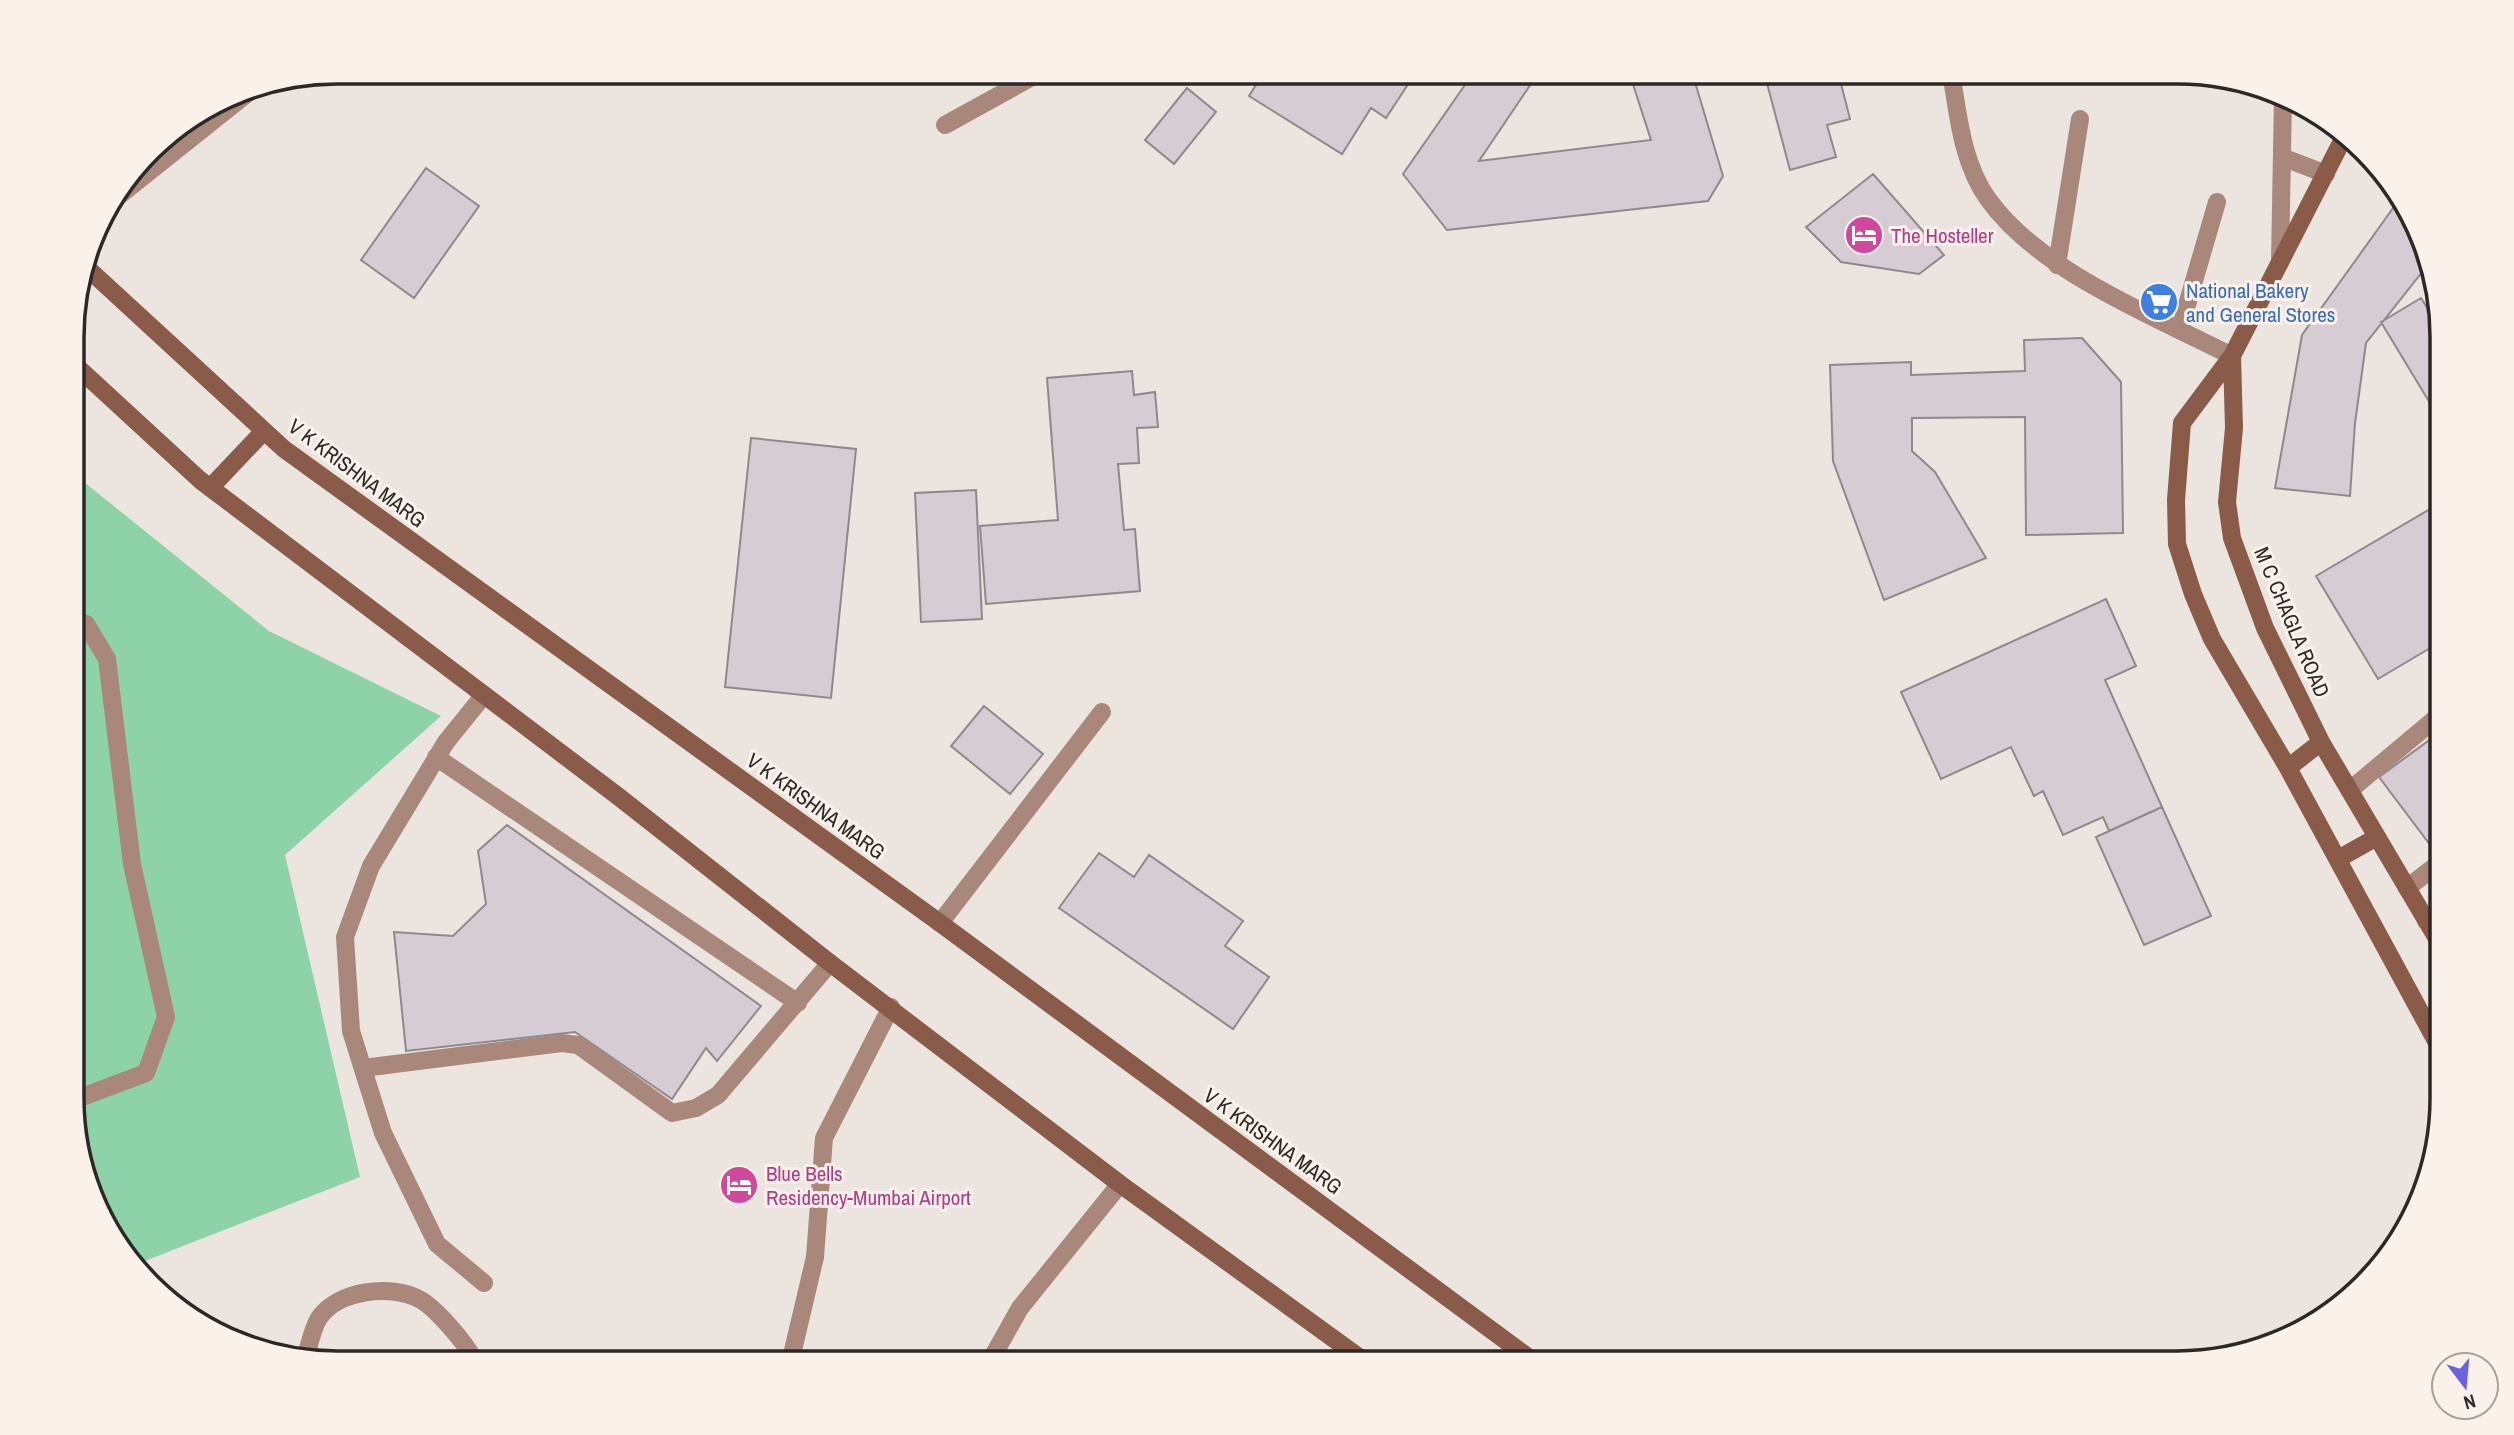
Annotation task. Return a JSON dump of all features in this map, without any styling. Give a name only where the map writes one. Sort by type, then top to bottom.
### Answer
[{"type":"main road","name":"M C CHAGLA ROAD","points":[[2341,144],[2232,356],[2234,428],[2227,502],[2232,538],[2265,628],[2321,742],[2430,928]]},
{"type":"main road","name":"V K KRISHNA MARG","points":[[93,273],[284,449],[940,923],[1520,1351]]},
{"type":"main road","points":[[2232,356],[2182,423],[2176,500],[2177,544],[2193,594],[2212,639],[2288,768],[2430,1030]]},
{"type":"main road","points":[[84,373],[210,488],[1120,1184],[1350,1351]]},
{"type":"main road","points":[[210,488],[264,431]]},
{"type":"main road","points":[[2288,768],[2321,742]]},
{"type":"main road","points":[[2338,859],[2377,836]]},
{"type":"street","points":[[945,125],[1019,84]]},
{"type":"street","points":[[1953,84],[1963,143],[1986,197],[2023,240],[2057,265],[2232,356]]},
{"type":"street","points":[[2280,262],[2283,107]]},
{"type":"street","points":[[136,183],[229,108]]},
{"type":"street","points":[[2057,265],[2080,119]]},
{"type":"street","points":[[2282,157],[2326,174]]},
{"type":"street","points":[[2180,329],[2217,202]]},
{"type":"street","points":[[84,623],[107,659],[132,864],[166,1017],[146,1073],[84,1096]]},
{"type":"street","points":[[484,695],[436,758],[371,866],[345,937],[351,1031],[383,1133],[437,1244],[484,1283]]},
{"type":"street","points":[[940,923],[1102,712]]},
{"type":"street","points":[[2350,790],[2430,723]]},
{"type":"street","points":[[436,758],[798,1003]]},
{"type":"street","points":[[2407,888],[2430,870]]},
{"type":"street","points":[[2426,921],[2430,918]]},
{"type":"street","points":[[363,1068],[562,1042],[578,1045],[671,1112],[696,1108],[718,1096],[830,963]]},
{"type":"street","points":[[793,1351],[815,1258],[824,1139],[891,1007]]},
{"type":"street","points":[[996,1351],[1020,1308],[1120,1184]]},
{"type":"street","points":[[309,1349],[320,1318],[333,1307],[355,1294],[392,1292],[424,1301],[471,1351]]},
{"type":"green space","points":[[84,482],[269,631],[441,716],[285,855],[360,1177],[144,1261],[118,1224],[103,1195],[89,1147],[84,1098]]},
{"type":"building","points":[[1256,84],[1408,84],[1386,118],[1371,108],[1342,154],[1249,96]]},
{"type":"building","points":[[1466,84],[1531,84],[1479,161],[1651,140],[1633,84],[1696,84],[1723,176],[1708,201],[1447,230],[1403,174]]},
{"type":"building","points":[[1767,84],[1841,84],[1850,119],[1827,125],[1836,157],[1790,170]]},
{"type":"building","points":[[1187,88],[1216,112],[1174,164],[1145,140]]},
{"type":"building","points":[[426,168],[479,206],[414,298],[361,260]]},
{"type":"building","points":[[1873,174],[1944,255],[1919,274],[1841,262],[1806,227]]},
{"type":"building","points":[[2394,207],[2411,240],[2421,273],[2366,343],[2355,423],[2350,496],[2275,488],[2302,335]]},
{"type":"building","points":[[2421,298],[2428,310],[2430,403],[2381,322]]},
{"type":"building","points":[[2082,338],[2121,382],[2123,533],[2026,535],[2025,417],[1912,418],[1912,451],[1935,472],[1986,558],[1884,600],[1833,461],[1830,365],[1911,362],[1911,375],[2025,371],[2024,340]]},
{"type":"building","points":[[1132,371],[1134,395],[1155,392],[1158,427],[1137,428],[1139,463],[1118,464],[1124,530],[1135,529],[1140,591],[986,604],[980,526],[1058,520],[1047,378]]},
{"type":"building","points":[[751,438],[856,449],[831,698],[725,687]]},
{"type":"building","points":[[976,490],[982,619],[921,622],[915,493]]},
{"type":"building","points":[[2430,509],[2430,648],[2378,679],[2316,576]]},
{"type":"building","points":[[2106,599],[2136,666],[2105,680],[2162,807],[2109,831],[2103,817],[2063,835],[2043,791],[2034,796],[2011,747],[1941,779],[1901,692]]},
{"type":"building","points":[[984,706],[1043,754],[1010,794],[951,746]]},
{"type":"building","points":[[2430,740],[2430,845],[2379,777]]},
{"type":"building","points":[[2162,807],[2211,916],[2144,945],[2096,837]]},
{"type":"building","points":[[507,825],[761,1006],[717,1061],[706,1048],[672,1099],[575,1032],[406,1051],[394,932],[453,936],[486,904],[478,851]]},
{"type":"building","points":[[1099,853],[1134,877],[1149,855],[1243,921],[1225,946],[1269,977],[1233,1029],[1059,908]]},
{"type":"place","name":"The Hosteller","points":[[1864,235]]},
{"type":"place","name":"National Bakery and General Stores","points":[[2159,302]]},
{"type":"place","name":"Blue Bells Residency-Mumbai Airport","points":[[739,1185]]}]
